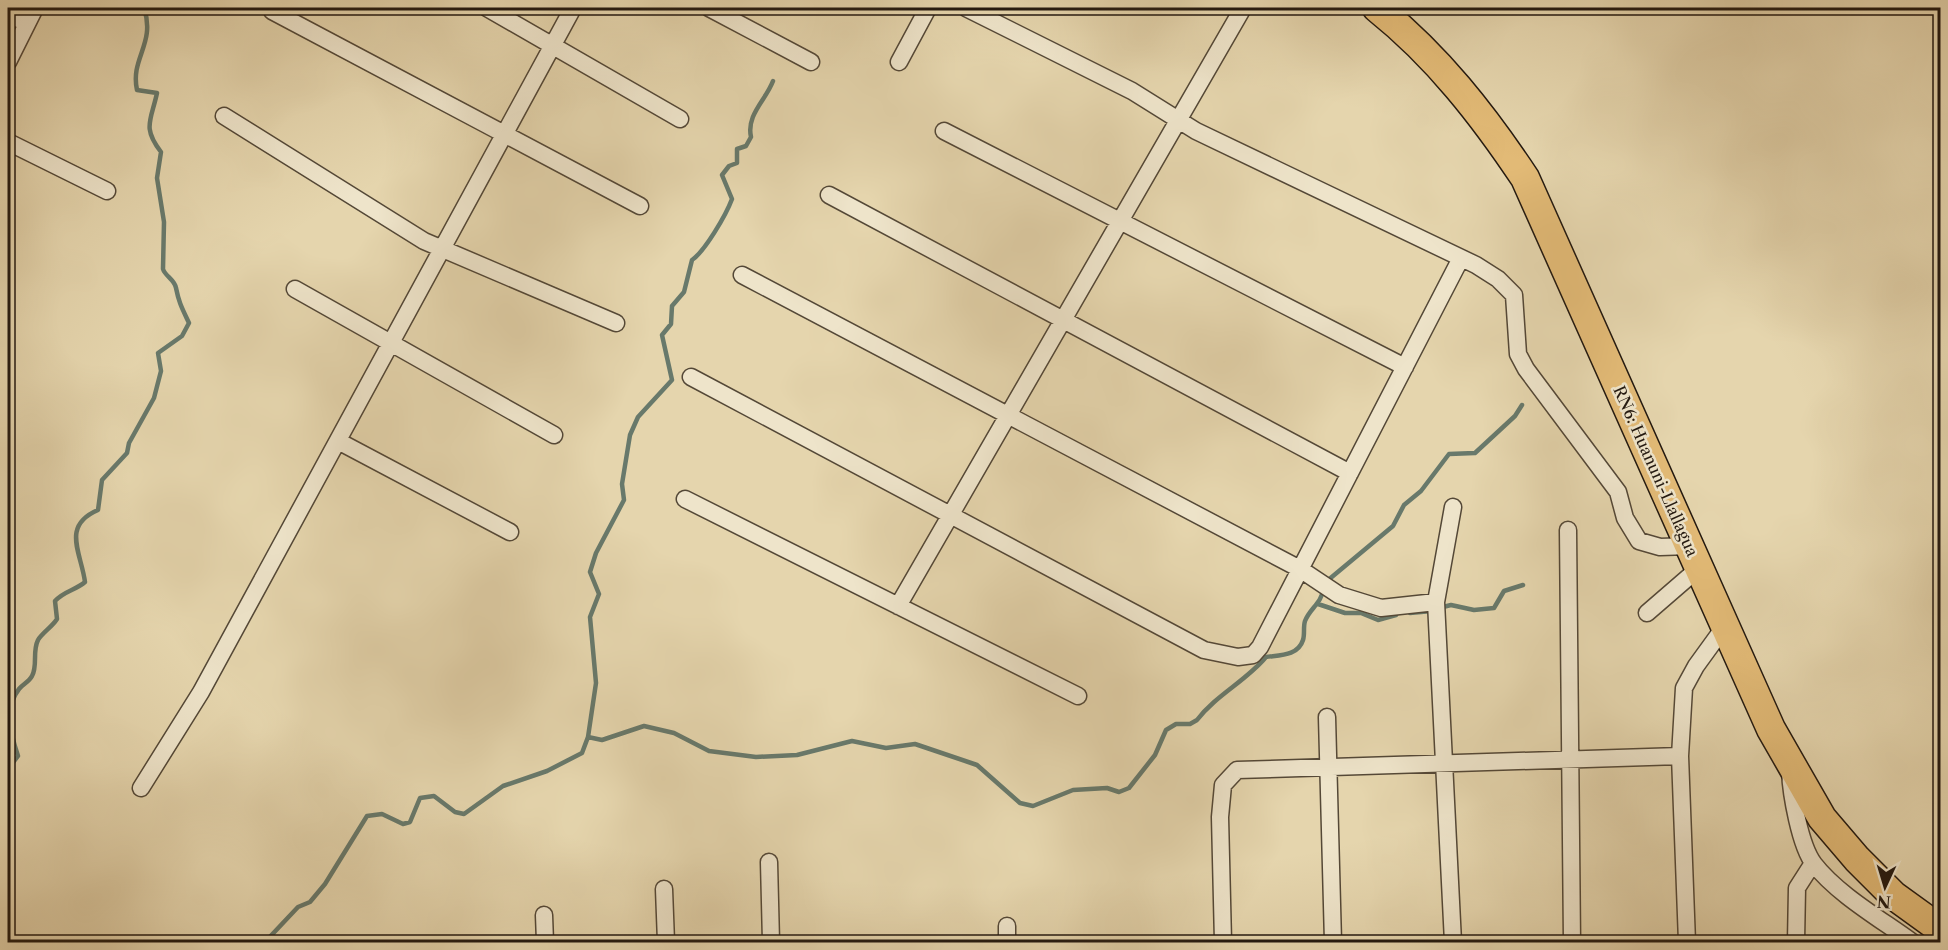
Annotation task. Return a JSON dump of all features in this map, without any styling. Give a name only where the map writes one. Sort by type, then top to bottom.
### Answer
[{"type":"highway","name":"RN6: Huanuni-Llallagua","points":[[1377,8],[1442,68],[1489,124],[1525,178],[1771,729],[1822,818],[1857,859],[1893,895],[1941,928]]},
{"type":"street","points":[[8,62],[34,8]]},
{"type":"street","points":[[487,8],[680,119]]},
{"type":"street","points":[[141,788],[201,692],[573,8]]},
{"type":"street","points":[[709,8],[811,62]]},
{"type":"street","points":[[899,62],[928,8]]},
{"type":"street","points":[[966,8],[1132,91],[1178,120],[1266,166],[1461,258],[1498,279],[1514,295],[1518,354],[1526,369],[1618,492],[1625,518],[1639,541],[1694,557],[1647,613]]},
{"type":"street","points":[[898,606],[1243,8]]},
{"type":"street","points":[[272,11],[640,206]]},
{"type":"street","points":[[8,13],[26,23]]},
{"type":"street","points":[[224,116],[424,241],[616,323]]},
{"type":"street","points":[[944,131],[1405,367]]},
{"type":"street","points":[[8,142],[107,191]]},
{"type":"street","points":[[829,195],[1350,473]]},
{"type":"street","points":[[691,377],[1204,650],[1238,657],[1253,655],[1260,647],[1461,258]]},
{"type":"street","points":[[742,275],[1300,569],[1339,595],[1381,608],[1437,602]]},
{"type":"street","points":[[295,289],[554,435]]},
{"type":"street","points":[[338,441],[510,532]]},
{"type":"street","points":[[685,499],[1078,696]]},
{"type":"street","points":[[1453,507],[1437,602],[1453,942]]},
{"type":"street","points":[[1568,530],[1572,942]]},
{"type":"street","points":[[1687,942],[1680,756],[1684,688],[1696,666],[1725,626]]},
{"type":"street","points":[[1327,717],[1333,942]]},
{"type":"street","points":[[1223,942],[1220,817],[1223,785],[1237,770],[1680,756]]},
{"type":"street","points":[[1789,761],[1792,799],[1813,863],[1837,886],[1912,942]]},
{"type":"street","points":[[769,862],[771,942]]},
{"type":"street","points":[[1796,942],[1797,888],[1813,863]]},
{"type":"street","points":[[664,889],[666,942]]},
{"type":"street","points":[[544,915],[545,942]]},
{"type":"waterway","points":[[8,769],[18,756],[10,722],[14,697],[32,676],[38,640],[57,619],[55,601],[85,582],[76,541],[80,524],[87,516],[98,510],[102,480],[127,453],[129,443],[154,398],[161,371],[158,353],[182,336],[189,323],[175,285],[163,269],[164,222],[157,178],[161,152],[150,130],[157,93],[137,90],[137,69],[147,32],[144,8]]},
{"type":"waterway","points":[[265,942],[298,907],[310,902],[325,884],[367,816],[382,814],[403,824],[410,822],[420,798],[434,796],[455,812],[464,814],[503,786],[547,771],[582,753],[588,737],[596,683],[590,617],[599,594],[590,572],[596,553],[624,500],[622,484],[630,435],[638,417],[672,380],[662,335],[671,324],[672,306],[684,292],[692,260],[709,241],[729,206],[732,199],[722,175],[729,166],[737,163],[737,149],[746,146],[751,137],[751,122],[773,81]]},
{"type":"waterway","points":[[1327,581],[1393,526],[1404,505],[1421,491],[1449,454],[1475,453],[1515,416],[1522,405]]},
{"type":"waterway","points":[[1439,608],[1451,605],[1474,610],[1494,608],[1504,591],[1523,585]]},
{"type":"waterway","points":[[588,737],[602,740],[644,726],[674,733],[709,751],[756,757],[797,755],[852,741],[886,748],[915,744],[977,765],[1020,803],[1033,806],[1073,790],[1107,788],[1119,792],[1129,788],[1155,755],[1166,730],[1176,724],[1190,724],[1197,720],[1266,657],[1288,654],[1297,649],[1303,640],[1305,621],[1323,589]]},
{"type":"waterway","points":[[1318,604],[1345,613],[1361,613],[1378,620],[1396,615]]},
{"type":"waterway","points":[[1410,613],[1432,611]]},
{"type":"waterway","points":[[8,927],[10,942]]}]
